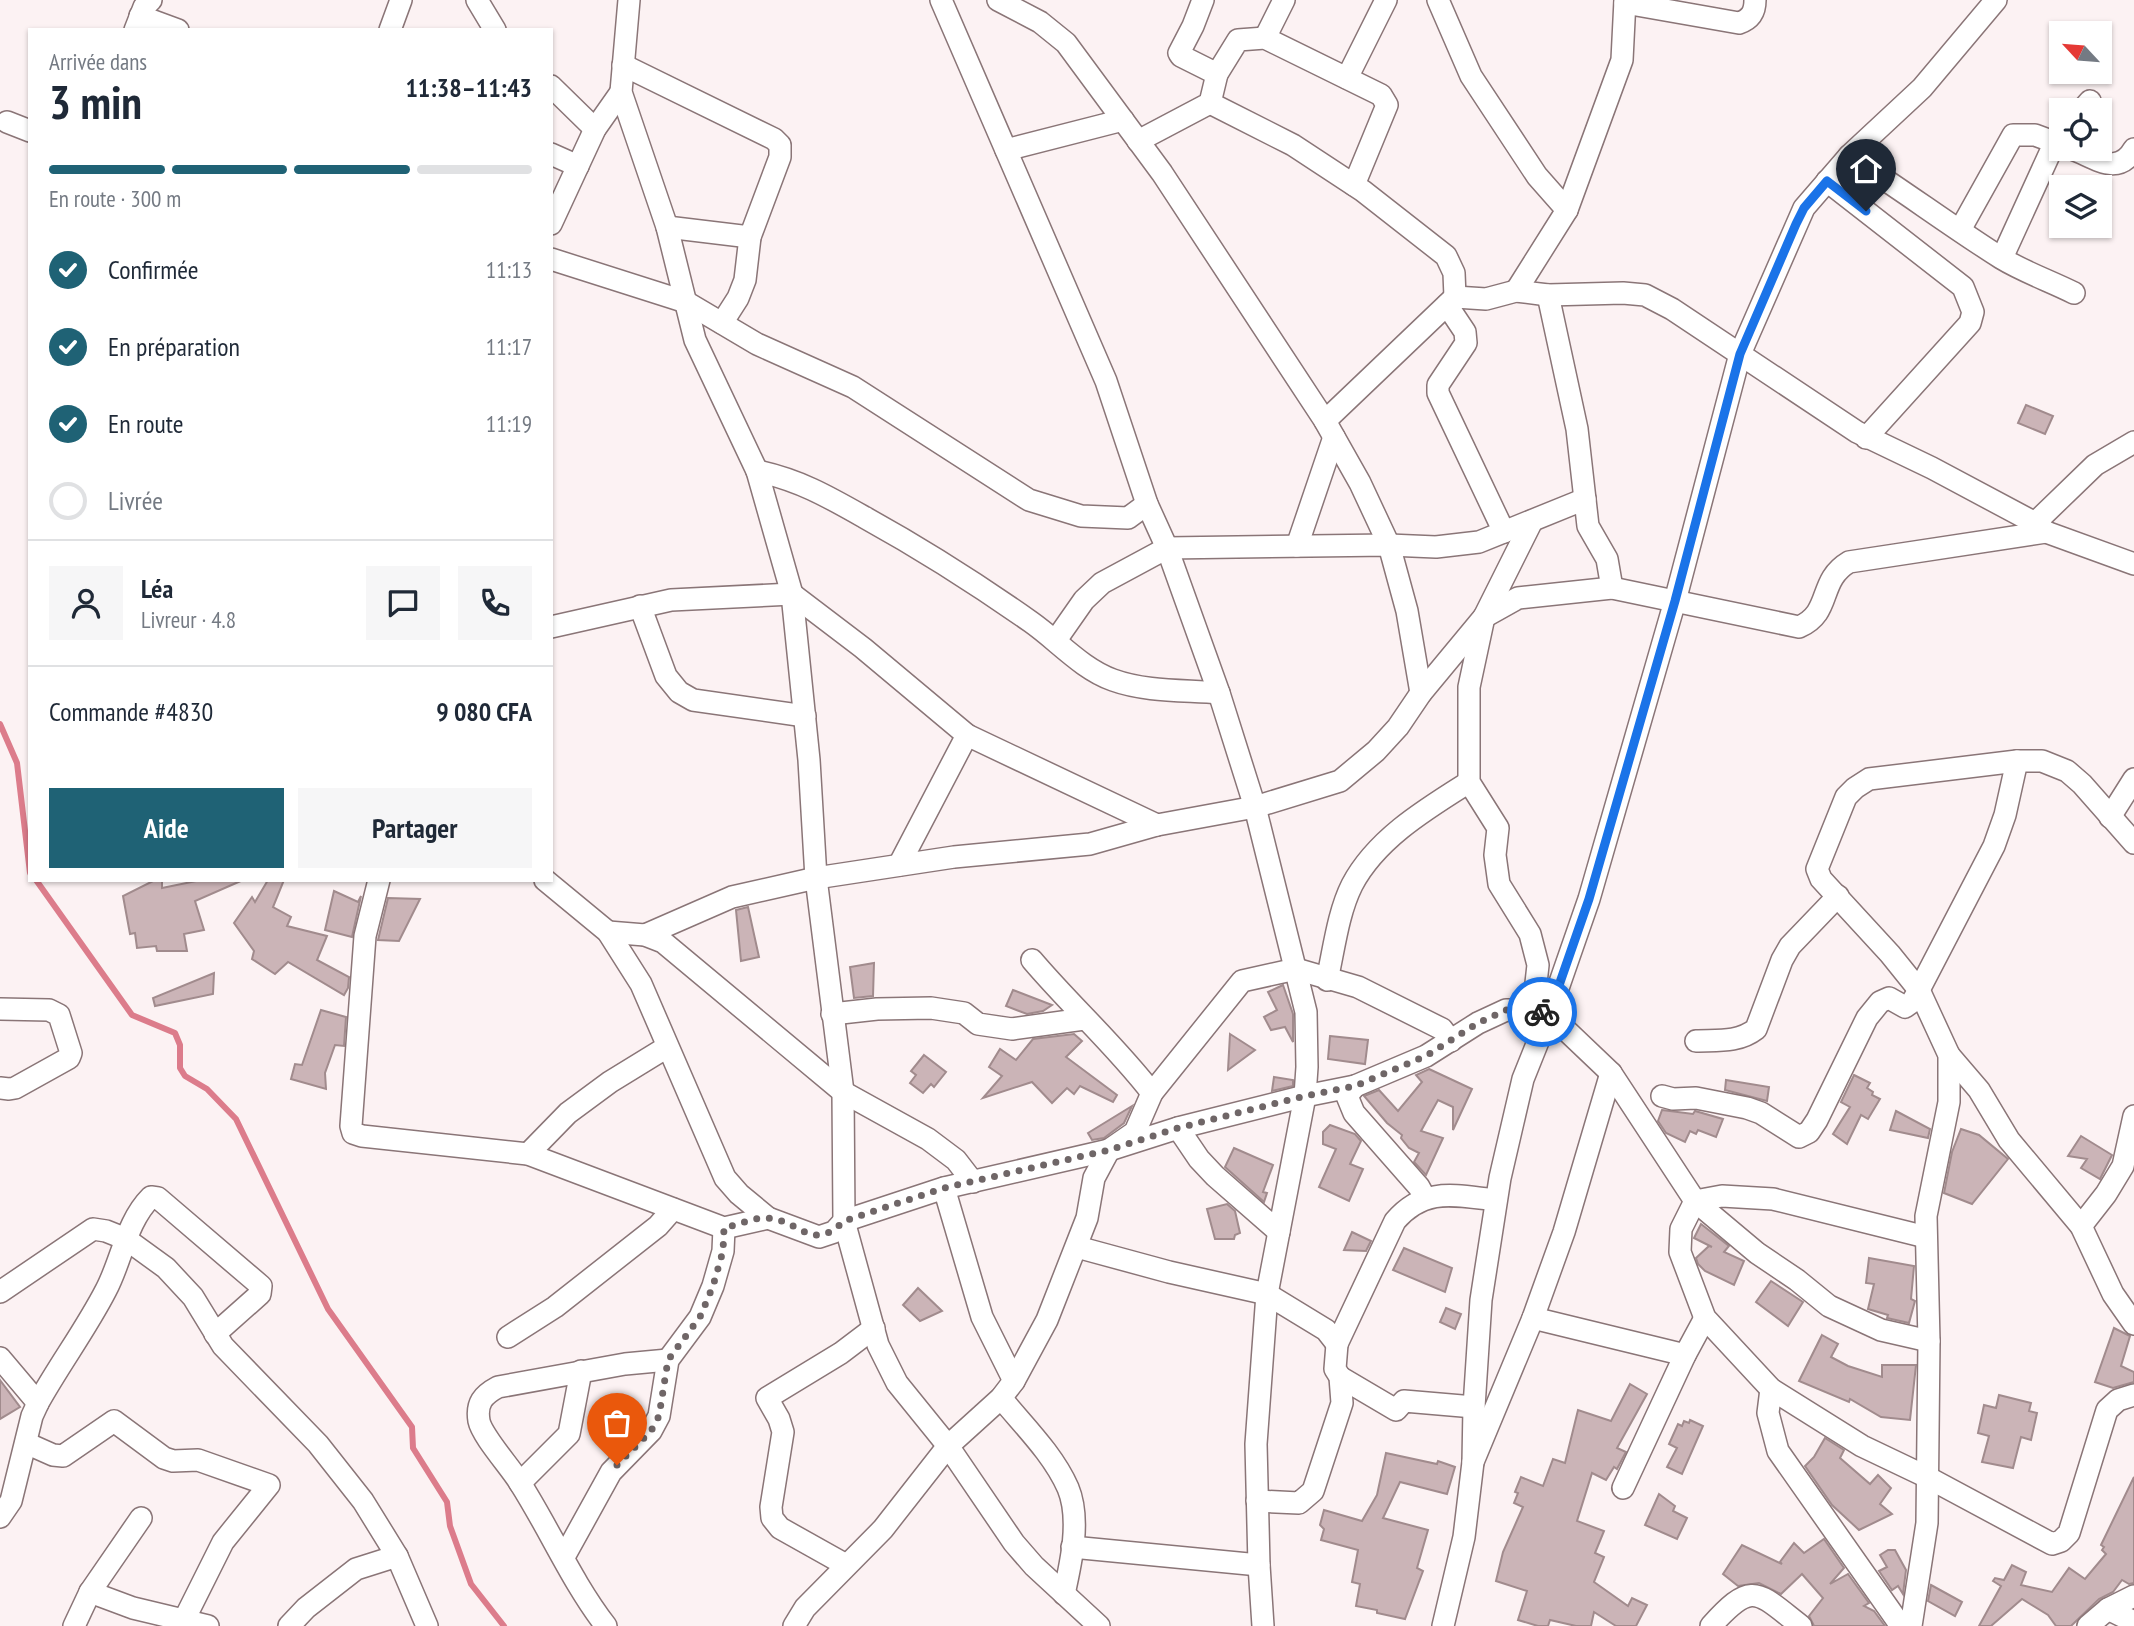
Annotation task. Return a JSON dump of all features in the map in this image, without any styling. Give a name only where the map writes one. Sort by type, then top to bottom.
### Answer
[{"type":"street","points":[[391,28],[401,0]]},
{"type":"street","points":[[477,0],[494,28]]},
{"type":"street","points":[[629,0],[621,92],[667,227],[695,340],[757,471],[792,593],[805,716],[816,878],[844,1092],[844,1221],[878,1345],[897,1383],[948,1447],[1014,1543],[1099,1626]]},
{"type":"street","points":[[941,0],[1106,381],[1147,504],[1167,548],[1219,693],[1255,807],[1306,1012],[1305,1096],[1268,1294],[1256,1444],[1256,1501],[1263,1626]]},
{"type":"street","points":[[999,0],[1040,22],[1066,43],[1138,141],[1329,429],[1360,483],[1389,545],[1407,611],[1421,692]]},
{"type":"street","points":[[1203,0],[1179,52],[1181,56],[1217,74]]},
{"type":"street","points":[[1265,38],[1284,0]]},
{"type":"street","points":[[1347,78],[1386,0]]},
{"type":"street","points":[[1438,0],[1471,75],[1537,176],[1567,210]]},
{"type":"street","points":[[1516,291],[1567,210],[1622,60],[1625,1],[1739,23],[1748,20],[1755,0]]},
{"type":"street","points":[[1443,1626],[1464,1536],[1474,1462],[1474,1406],[1481,1300],[1496,1200],[1522,1079],[1541,1012],[1589,899],[1675,601],[1740,354],[1804,208],[1849,156],[1922,88],[1996,0]]},
{"type":"street","points":[[142,15],[173,28]]},
{"type":"street","points":[[1138,141],[1210,103],[1217,74],[1238,40],[1265,38],[1381,95],[1387,105],[1353,185]]},
{"type":"street","points":[[623,65],[774,139],[780,145],[780,157],[750,237],[745,281],[722,323]]},
{"type":"street","points":[[553,88],[595,129]]},
{"type":"street","points":[[553,220],[595,129],[621,92]]},
{"type":"street","points":[[1210,103],[1293,145],[1353,185],[1447,256],[1454,273],[1451,301],[1465,331],[1466,343],[1438,385],[1438,393],[1504,532]]},
{"type":"street","points":[[1006,150],[1123,120]]},
{"type":"street","points":[[6,122],[28,130]]},
{"type":"street","points":[[1960,230],[2013,135],[2035,135],[2049,138]]},
{"type":"street","points":[[2106,161],[2115,165],[2124,163],[2134,149]]},
{"type":"street","points":[[553,155],[578,166]]},
{"type":"street","points":[[1849,156],[2002,258],[2074,293]]},
{"type":"street","points":[[2002,258],[2053,161]]},
{"type":"street","points":[[1827,181],[1963,287],[1973,312],[1970,323],[1866,438]]},
{"type":"street","points":[[667,227],[750,237]]},
{"type":"street","points":[[553,260],[686,302],[757,344],[853,387],[1029,500],[1081,516],[1128,518],[1147,504]]},
{"type":"street","points":[[1297,546],[1329,429],[1451,301],[1486,299],[1516,291],[1548,295],[1623,293],[1645,295],[1672,309],[1866,438],[1932,468],[2041,528],[2134,564]]},
{"type":"street","points":[[1548,295],[1577,429],[1588,526],[1607,559],[1612,587]]},
{"type":"street","points":[[1541,1012],[1538,965],[1531,933],[1499,884],[1495,855],[1498,828],[1469,782],[1469,688],[1484,617],[1518,598],[1612,587],[1798,627],[1811,621],[1819,611],[1831,577],[1849,562],[2041,528],[2095,465],[2134,442]]},
{"type":"street","points":[[757,471],[787,478],[814,489],[900,537],[996,598],[1056,640],[1084,665],[1114,680],[1147,687],[1219,693]]},
{"type":"street","points":[[1056,640],[1084,600],[1102,583],[1167,548],[1389,545],[1436,547],[1479,542],[1585,499]]},
{"type":"street","points":[[645,935],[732,897],[816,878],[899,865],[1090,844],[1157,825],[1255,807],[1340,781],[1391,735],[1421,692],[1484,617],[1532,521]]},
{"type":"street","points":[[553,627],[671,600],[792,593],[967,735],[1157,825]]},
{"type":"street","points":[[640,606],[666,676],[679,692],[693,700],[805,716]]},
{"type":"street","points":[[899,865],[967,735]]},
{"type":"street","points":[[1662,1096],[1673,1099],[1696,1098],[1747,1108],[1761,1113],[1799,1138],[1809,1132],[1867,1018],[1880,1002],[1889,998],[1906,1007],[1919,990],[1994,846],[2005,815],[2017,761]]},
{"type":"street","points":[[2134,844],[2082,784],[2067,771],[2042,761],[2017,761],[1869,779],[1846,797],[1817,869],[1821,879],[1919,990],[1949,1055],[1979,1090],[2009,1140],[2081,1226],[2113,1294],[2134,1324]]},
{"type":"street","points":[[2110,817],[2134,779]]},
{"type":"street","points":[[1327,980],[1341,917],[1351,887],[1368,858],[1408,824],[1469,782]]},
{"type":"street","points":[[379,882],[365,936],[351,1126],[353,1132],[362,1136],[528,1154],[724,1228],[768,1218]]},
{"type":"street","points":[[547,882],[608,932],[641,984],[725,1178],[739,1194],[768,1218],[819,1237],[834,1232],[844,1221],[944,1188],[1109,1150],[1178,1128],[1355,1086],[1426,1056],[1478,1023],[1506,1010],[1541,1012],[1611,1073],[1695,1201],[1757,1253],[1829,1306],[1881,1330],[1929,1341]]},
{"type":"street","points":[[1696,1041],[1734,1040],[1756,1030],[1782,960],[1790,946],[1838,896]]},
{"type":"street","points":[[608,932],[645,935],[663,942],[844,1092],[928,1139],[956,1160],[973,1182]]},
{"type":"street","points":[[1032,960],[1084,1018],[1127,1060],[1152,1093]]},
{"type":"street","points":[[793,1626],[805,1608],[883,1529],[948,1447],[1007,1389],[1047,1320],[1087,1218],[1094,1178],[1109,1150],[1135,1132],[1152,1093],[1242,981],[1296,969],[1359,987],[1441,1029],[1451,1041]]},
{"type":"street","points":[[832,1014],[877,1009],[931,1008],[964,1013],[978,1024],[1012,1029],[1084,1018]]},
{"type":"street","points":[[0,1009],[49,1010],[59,1015],[71,1053],[69,1058],[15,1087],[0,1087]]},
{"type":"street","points":[[528,1154],[568,1113],[610,1082],[667,1047]]},
{"type":"street","points":[[1911,1626],[1927,1523],[1927,1205],[1950,1102],[1949,1055]]},
{"type":"street","points":[[1474,1462],[1533,1318],[1564,1232],[1611,1073]]},
{"type":"street","points":[[1355,1086],[1347,1096],[1354,1113],[1419,1187],[1425,1198]]},
{"type":"street","points":[[2081,1226],[2106,1194],[2123,1166],[2134,1116]]},
{"type":"street","points":[[1178,1128],[1199,1159],[1215,1176],[1279,1232]]},
{"type":"street","points":[[944,1188],[982,1317],[1007,1389],[1069,1491],[1074,1518],[1064,1594]]},
{"type":"street","points":[[1474,1406],[1404,1401],[1396,1410],[1340,1377],[1335,1369],[1337,1344],[1395,1221],[1407,1207],[1425,1198],[1444,1195],[1496,1200]]},
{"type":"street","points":[[1695,1201],[1721,1196],[1773,1199],[1926,1237]]},
{"type":"street","points":[[0,1517],[10,1501],[38,1403],[107,1289],[126,1240],[151,1197],[158,1198],[261,1286],[260,1294],[215,1334]]},
{"type":"street","points":[[1695,1201],[1681,1229],[1681,1252],[1704,1318],[1771,1389],[1861,1447],[1927,1477],[2052,1544],[2061,1541],[2069,1533],[2107,1410],[2118,1400],[2134,1395]]},
{"type":"street","points":[[508,1337],[555,1307],[658,1226],[673,1209]]},
{"type":"street","points":[[0,1292],[93,1229],[99,1228],[126,1240],[166,1268],[193,1297],[223,1346],[318,1444],[346,1478],[397,1556],[427,1626]]},
{"type":"street","points":[[564,1557],[611,1472],[656,1423],[668,1360],[700,1317],[723,1251],[724,1228]]},
{"type":"street","points":[[1077,1247],[1268,1294],[1326,1330],[1337,1344]]},
{"type":"street","points":[[1533,1318],[1685,1355]]},
{"type":"street","points":[[1623,1488],[1704,1318]]},
{"type":"street","points":[[846,1565],[780,1528],[772,1518],[783,1432],[767,1398],[841,1353],[874,1328]]},
{"type":"street","points":[[0,1357],[38,1403]]},
{"type":"street","points":[[606,1626],[584,1598],[564,1557],[520,1483],[480,1424],[478,1407],[484,1395],[498,1387],[582,1371],[668,1360]]},
{"type":"street","points":[[520,1483],[569,1434],[582,1371]]},
{"type":"street","points":[[1256,1501],[1299,1503],[1312,1491],[1342,1403],[1340,1377]]},
{"type":"street","points":[[1771,1389],[1768,1413],[1778,1451],[1901,1626]]},
{"type":"street","points":[[26,1443],[63,1456],[114,1421],[164,1458],[173,1461],[198,1460],[269,1485],[223,1542],[182,1623]]},
{"type":"street","points":[[74,1626],[90,1592],[141,1518]]},
{"type":"street","points":[[1072,1547],[1259,1565]]},
{"type":"street","points":[[289,1626],[306,1608],[356,1569],[397,1556]]},
{"type":"street","points":[[90,1592],[182,1623],[208,1626]]},
{"type":"street","points":[[1711,1626],[1732,1602],[1747,1594],[1760,1595],[1801,1626]]},
{"type":"street","points":[[2088,1626],[2108,1609],[2134,1595]]},
{"type":"street","points":[[2108,1609],[2134,1622]]},
{"type":"building","points":[[2026,405],[2053,416],[2045,434],[2018,423]]},
{"type":"building","points":[[151,882],[162,882],[162,888],[191,882],[238,882],[195,901],[204,930],[184,934],[187,951],[157,951],[156,946],[137,948],[135,933],[130,934],[123,896]]},
{"type":"building","points":[[267,882],[283,882],[273,907],[291,917],[287,926],[327,936],[317,960],[349,977],[344,995],[288,962],[275,974],[252,959],[254,951],[234,923],[252,897],[255,902]]},
{"type":"building","points":[[334,891],[358,902],[361,896],[352,937],[325,930]]},
{"type":"building","points":[[388,898],[420,899],[399,941],[378,940]]},
{"type":"building","points":[[748,907],[759,957],[741,961],[736,910]]},
{"type":"building","points":[[874,963],[873,996],[854,998],[850,967]]},
{"type":"building","points":[[214,973],[213,994],[155,1006],[153,998]]},
{"type":"building","points":[[1283,985],[1293,1014],[1293,1042],[1285,1027],[1271,1030],[1264,1017],[1277,1010],[1268,992]]},
{"type":"building","points":[[1013,990],[1052,1005],[1043,1011],[1027,1014],[1006,1006]]},
{"type":"building","points":[[321,1010],[346,1017],[344,1046],[335,1045],[325,1073],[326,1089],[291,1079],[295,1064],[302,1065]]},
{"type":"building","points":[[1074,1034],[1082,1041],[1066,1057],[1117,1095],[1113,1102],[1080,1086],[1074,1094],[1067,1088],[1052,1103],[1032,1082],[983,1098],[1002,1076],[989,1067],[1000,1049],[1016,1060],[1033,1039]]},
{"type":"building","points":[[1230,1034],[1255,1050],[1228,1070]]},
{"type":"building","points":[[1330,1036],[1368,1040],[1365,1064],[1328,1059]]},
{"type":"building","points":[[924,1055],[946,1072],[934,1087],[931,1084],[923,1093],[910,1083],[916,1075],[911,1071]]},
{"type":"building","points":[[1429,1069],[1472,1089],[1453,1130],[1453,1107],[1438,1100],[1421,1131],[1443,1138],[1426,1175],[1414,1162],[1419,1153],[1409,1148],[1401,1138],[1402,1135],[1387,1123],[1364,1096],[1379,1090],[1398,1111],[1422,1082],[1416,1075]]},
{"type":"building","points":[[1854,1075],[1870,1083],[1867,1088],[1873,1092],[1872,1095],[1880,1099],[1868,1119],[1861,1115],[1847,1144],[1833,1134],[1850,1107],[1841,1102]]},
{"type":"building","points":[[1274,1077],[1293,1080],[1293,1086],[1272,1091]]},
{"type":"building","points":[[1726,1080],[1769,1087],[1767,1101],[1725,1090]]},
{"type":"building","points":[[1132,1106],[1124,1123],[1104,1138],[1092,1140],[1088,1133]]},
{"type":"building","points":[[1662,1110],[1693,1114],[1695,1111],[1723,1119],[1716,1137],[1698,1130],[1696,1134],[1690,1131],[1685,1142],[1666,1133],[1658,1121]]},
{"type":"building","points":[[1896,1111],[1930,1129],[1928,1138],[1890,1130]]},
{"type":"building","points":[[1330,1125],[1355,1134],[1361,1141],[1350,1164],[1363,1169],[1349,1201],[1319,1187],[1336,1149],[1323,1144],[1323,1132]]},
{"type":"building","points":[[1961,1129],[1979,1135],[2008,1159],[1972,1204],[1944,1193],[1952,1152]]},
{"type":"building","points":[[2081,1136],[2112,1155],[2100,1179],[2081,1168],[2087,1159],[2068,1156]]},
{"type":"building","points":[[1234,1148],[1273,1165],[1263,1192],[1267,1193],[1264,1202],[1225,1167]]},
{"type":"building","points":[[1227,1204],[1235,1211],[1240,1233],[1235,1235],[1234,1239],[1215,1239],[1207,1209]]},
{"type":"building","points":[[1701,1224],[1729,1246],[1724,1252],[1744,1261],[1734,1285],[1705,1271],[1698,1264],[1696,1258],[1709,1246],[1712,1247],[1694,1238]]},
{"type":"building","points":[[1352,1232],[1371,1241],[1366,1251],[1344,1250]]},
{"type":"building","points":[[1404,1248],[1452,1268],[1445,1292],[1393,1270]]},
{"type":"building","points":[[1869,1258],[1914,1266],[1911,1299],[1915,1301],[1909,1323],[1887,1318],[1888,1315],[1868,1309],[1874,1284],[1866,1283]]},
{"type":"building","points":[[1771,1281],[1803,1302],[1788,1326],[1756,1302]]},
{"type":"building","points":[[918,1288],[942,1311],[920,1321],[903,1305]]},
{"type":"building","points":[[1446,1308],[1461,1314],[1455,1329],[1440,1322]]},
{"type":"building","points":[[2114,1328],[2130,1336],[2121,1366],[2134,1372],[2134,1382],[2113,1388],[2095,1382]]},
{"type":"building","points":[[1822,1335],[1838,1344],[1831,1357],[1848,1366],[1882,1377],[1882,1365],[1916,1365],[1910,1420],[1881,1417],[1850,1399],[1849,1402],[1799,1381]]},
{"type":"building","points":[[0,1380],[20,1407],[0,1419]]},
{"type":"building","points":[[1630,1384],[1647,1394],[1617,1448],[1626,1452],[1617,1469],[1614,1467],[1606,1480],[1592,1473],[1577,1521],[1604,1531],[1595,1553],[1604,1557],[1594,1582],[1628,1606],[1632,1598],[1647,1605],[1636,1626],[1616,1626],[1594,1612],[1591,1626],[1576,1626],[1550,1620],[1548,1626],[1538,1626],[1518,1620],[1527,1591],[1496,1581],[1503,1552],[1523,1507],[1514,1503],[1521,1477],[1543,1486],[1553,1459],[1565,1463],[1578,1410],[1611,1421]]},
{"type":"building","points":[[1999,1395],[2031,1403],[2029,1411],[2037,1413],[2031,1440],[2021,1437],[2013,1468],[1982,1462],[1989,1436],[1978,1433],[1984,1405],[1996,1408]]},
{"type":"building","points":[[1690,1420],[1703,1426],[1682,1474],[1667,1467],[1677,1448],[1669,1444],[1678,1424],[1682,1426],[1684,1421],[1689,1423]]},
{"type":"building","points":[[1825,1438],[1844,1450],[1840,1458],[1870,1484],[1878,1475],[1891,1488],[1880,1504],[1892,1514],[1859,1530],[1832,1505],[1805,1466]]},
{"type":"building","points":[[1386,1453],[1437,1464],[1438,1461],[1455,1467],[1447,1494],[1400,1482],[1383,1518],[1428,1530],[1417,1568],[1423,1571],[1405,1619],[1356,1606],[1360,1584],[1352,1582],[1358,1550],[1321,1540],[1324,1529],[1320,1525],[1324,1510],[1362,1521],[1377,1495]]},
{"type":"building","points":[[2134,1477],[2134,1583],[2129,1584],[2122,1580],[2113,1592],[2099,1599],[2071,1626],[2056,1626],[2048,1615],[2022,1599],[1991,1626],[1979,1626],[2001,1586],[1993,1581],[1995,1578],[2004,1580],[2012,1565],[2026,1572],[2021,1585],[2052,1592],[2069,1568],[2085,1579],[2106,1554],[2101,1545]]},
{"type":"building","points":[[1659,1494],[1675,1506],[1673,1511],[1687,1518],[1677,1539],[1645,1525]]},
{"type":"building","points":[[1824,1539],[1844,1568],[1830,1584],[1848,1574],[1869,1603],[1864,1606],[1874,1611],[1885,1626],[1814,1626],[1809,1616],[1823,1598],[1802,1574],[1781,1594],[1759,1583],[1738,1586],[1723,1574],[1742,1545],[1782,1564],[1780,1562],[1794,1543],[1804,1553]]},
{"type":"building","points":[[1888,1550],[1895,1550],[1906,1570],[1903,1594],[1898,1586],[1892,1590],[1879,1571],[1887,1567],[1880,1555]]},
{"type":"building","points":[[1931,1585],[1962,1602],[1955,1616],[1928,1601]]},
{"type":"waterway","points":[[0,724],[17,763],[28,856]]},
{"type":"waterway","points":[[37,882],[132,1015],[175,1033],[180,1045],[180,1068],[185,1076],[207,1089],[236,1119],[328,1309],[412,1427],[413,1448],[447,1502],[450,1526],[471,1584],[504,1626]]},
{"type":"way so far","points":[[617,1465],[651,1431],[659,1416],[668,1360],[700,1317],[723,1251],[724,1228],[768,1218],[819,1237],[834,1232],[844,1221],[944,1188],[1109,1150],[1178,1128],[1355,1086],[1426,1056],[1478,1023],[1506,1010],[1542,1012]]},
{"type":"route","points":[[1542,1012],[1549,1014],[1589,899],[1675,601],[1740,354],[1804,208],[1827,181],[1866,211]]}]
